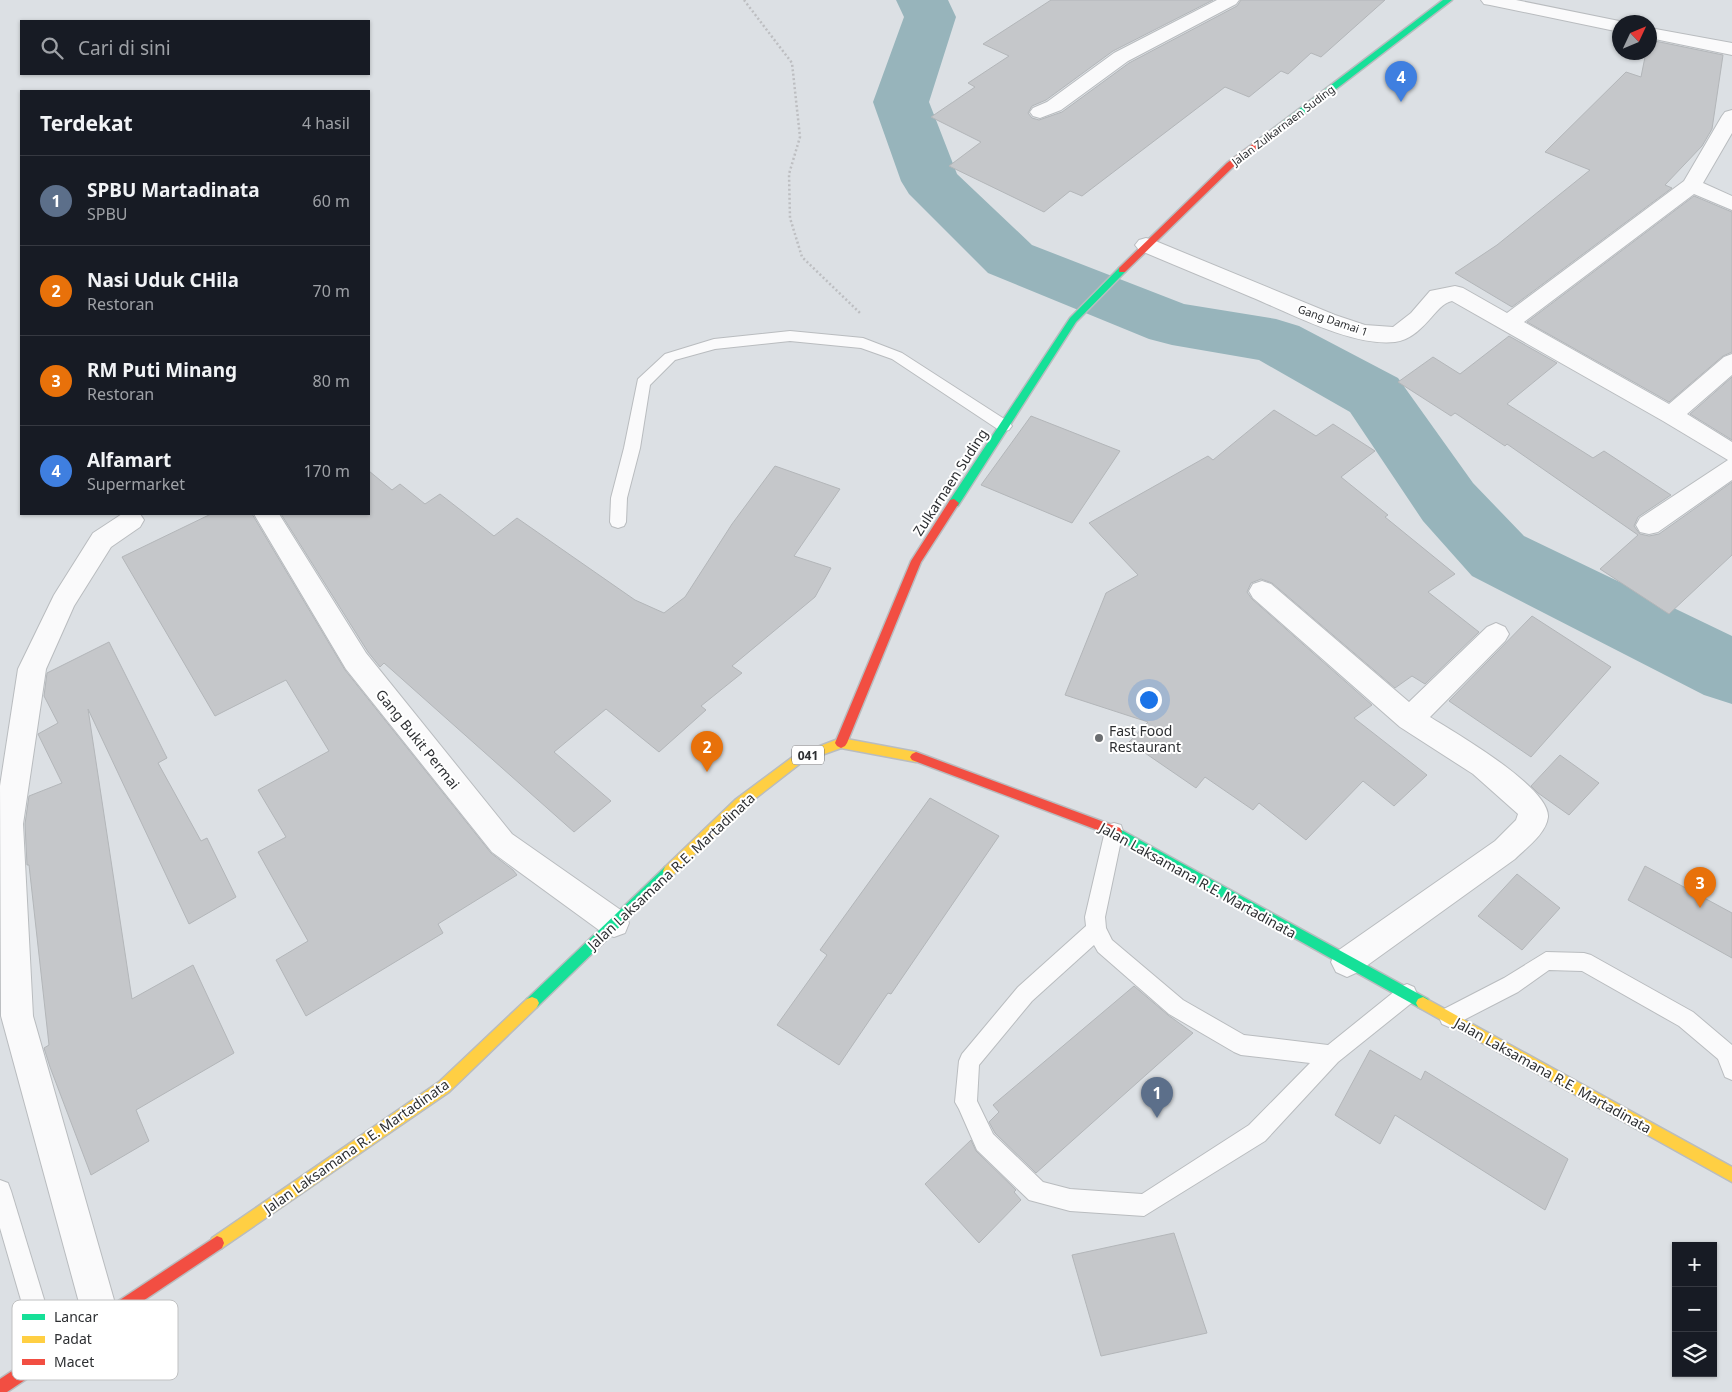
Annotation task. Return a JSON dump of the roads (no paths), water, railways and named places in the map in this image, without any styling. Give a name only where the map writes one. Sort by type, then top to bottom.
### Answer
[{"type":"main road","name":"Jalan Zulkarnaen Suding","points":[[1128,264],[1230,165],[1448,0]]},
{"type":"main road","name":"Zulkarnaen Suding","points":[[841,743],[916,562],[1073,320],[1128,264]]},
{"type":"main road","name":"Jalan Laksamana R.E. Martadinata","points":[[133,1300],[444,1087],[739,804],[798,759],[841,743],[917,757],[1114,831],[1346,962],[1449,1017],[1732,1175]]},
{"type":"main road","name":"Jalan Laksamana R.E. Martadinata","points":[[0,1388],[12,1380]]},
{"type":"street","points":[[1040,112],[1054,106],[1121,56],[1230,0]]},
{"type":"street","points":[[1490,0],[1612,25]]},
{"type":"street","points":[[1657,34],[1732,49]]},
{"type":"street","points":[[1508,323],[1692,185],[1732,116]]},
{"type":"street","points":[[1692,185],[1732,204]]},
{"type":"street","name":"Gang Damai 1","points":[[1146,245],[1319,317],[1372,333],[1387,335],[1405,330],[1434,303],[1438,296],[1455,293],[1671,415],[1732,453]]},
{"type":"street","points":[[1671,415],[1732,362]]},
{"type":"street","points":[[1649,525],[1732,468]]},
{"type":"street","name":"Gang Bukit Permai","points":[[267,515],[356,661],[502,843],[614,923]]},
{"type":"street","points":[[96,1300],[16,1016],[8,824],[26,723],[32,670],[63,602],[102,540],[131,520]]},
{"type":"street","points":[[1262,591],[1410,719],[1483,765],[1526,801],[1533,812],[1533,819],[1526,829],[1506,850],[1346,962]]},
{"type":"street","points":[[1410,719],[1496,634]]},
{"type":"lane","points":[[618,522],[619,498],[632,448],[643,383],[670,357],[714,344],[790,336],[863,344],[897,356],[1004,426]]},
{"type":"lane","points":[[1114,831],[1095,917],[1096,930],[1105,946],[1176,1007],[1241,1045],[1331,1055]]},
{"type":"lane","points":[[1096,930],[1025,994],[969,1061],[966,1102],[985,1142],[1038,1192],[1070,1200],[1144,1205],[1257,1133],[1331,1055],[1407,994]]},
{"type":"lane","points":[[1449,1017],[1510,985],[1546,962],[1584,962],[1686,1018],[1726,1053],[1732,1070]]},
{"type":"lane","points":[[0,1191],[33,1300]]},
{"type":"waterway","points":[[922,0],[930,17],[901,102],[930,181],[1010,259],[1172,324],[1276,341],[1374,395],[1448,502],[1498,556],[1732,672]]},
{"type":"place","name":"Alfamart","points":[[1401,102]]},
{"type":"place","name":"Fast Food Restaurant","points":[[1099,738]]},
{"type":"place","name":"Nasi Uduk CHila","points":[[707,772]]},
{"type":"place","name":"RM Puti Minang","points":[[1700,908]]},
{"type":"place","name":"SPBU Martadinata","points":[[1157,1118]]}]
